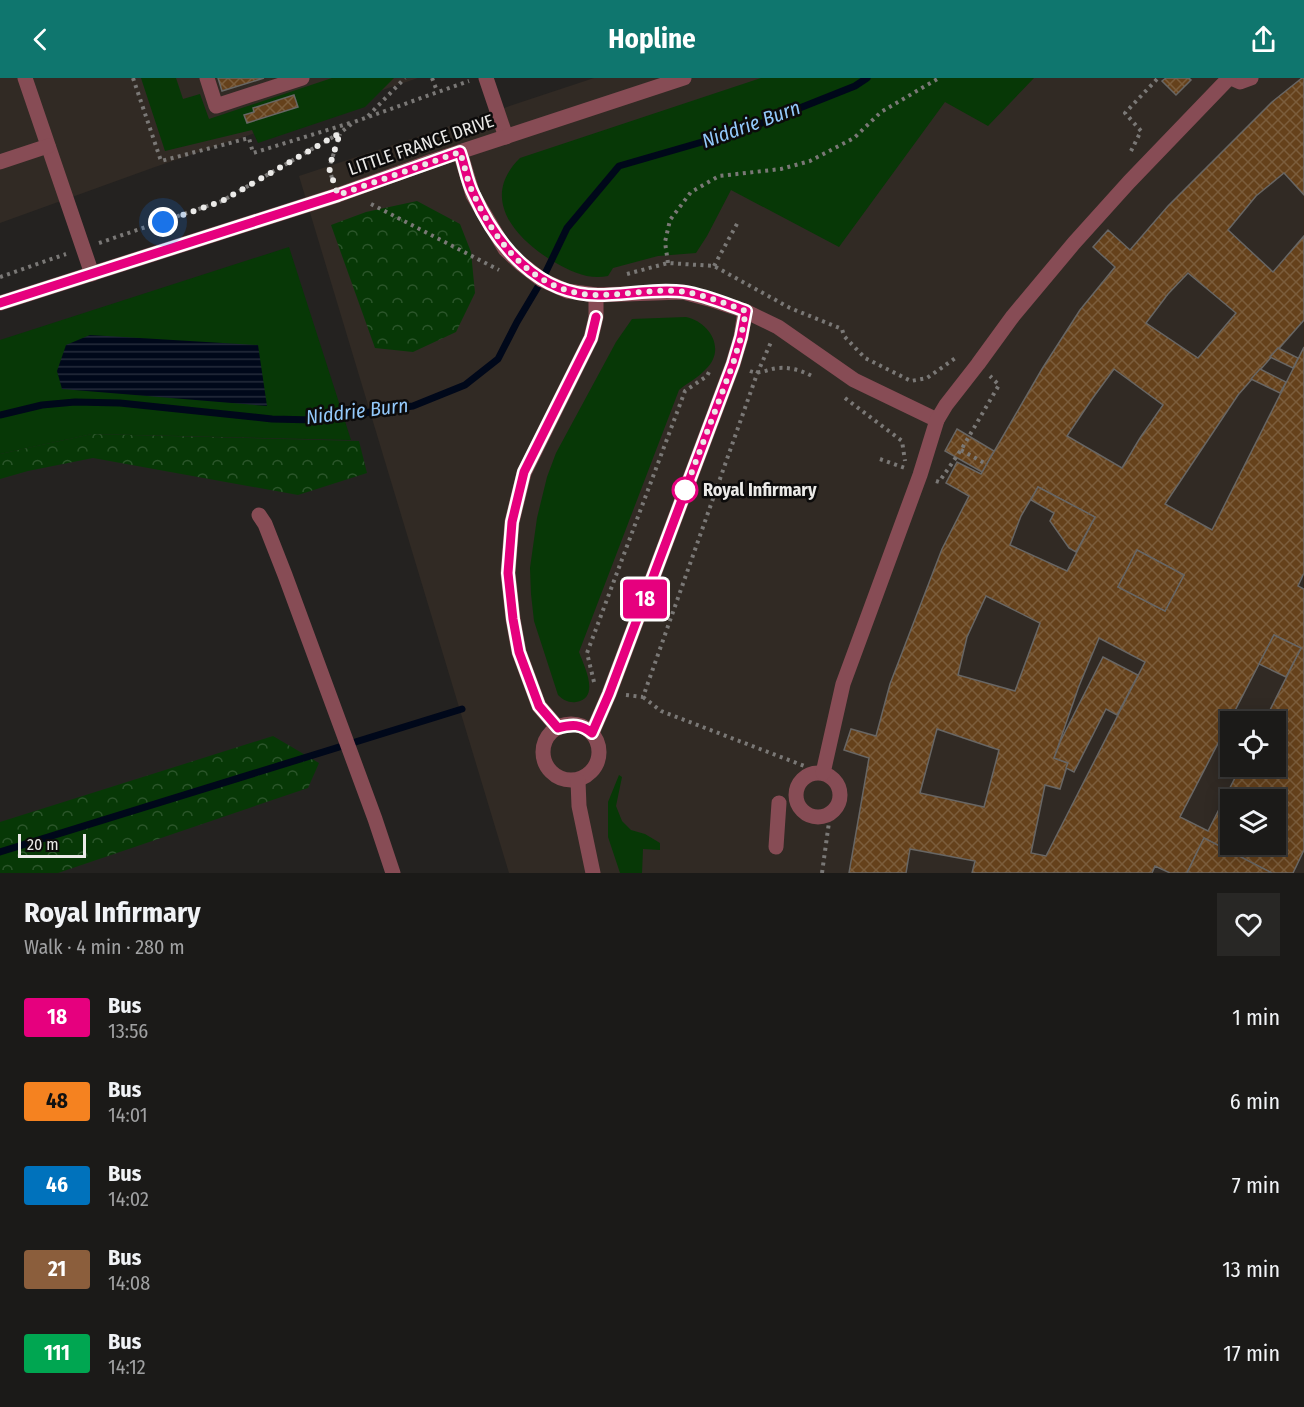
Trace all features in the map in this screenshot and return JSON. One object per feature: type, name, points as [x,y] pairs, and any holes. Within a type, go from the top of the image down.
[{"type":"street","points":[[25,78],[92,274]]},
{"type":"street","points":[[207,78],[216,106],[302,78]]},
{"type":"street","points":[[486,78],[506,137]]},
{"type":"street","name":"LITTLE FRANCE DRIVE","points":[[0,303],[338,195],[684,78]]},
{"type":"street","points":[[823,773],[843,684],[920,475],[937,420],[1012,316],[1137,173],[1230,78],[1240,82],[1251,78]]},
{"type":"street","points":[[0,162],[48,146]]},
{"type":"street","points":[[460,152],[473,195],[505,249],[542,280],[567,291],[596,296],[683,292],[746,311],[794,336],[854,380],[937,420]]},
{"type":"street","points":[[558,728],[539,706],[519,652],[508,573],[512,522],[524,472],[591,338],[596,317],[596,296]]},
{"type":"street","points":[[592,733],[614,683],[733,364],[746,311]]},
{"type":"street","points":[[259,515],[265,524],[285,575],[393,873]]},
{"type":"street","points":[[571,724],[585,727],[592,733],[600,749],[598,762],[591,773],[578,781],[566,780],[554,774],[546,763],[543,750],[548,737],[558,728],[571,724]]},
{"type":"street","points":[[823,773],[836,782],[840,795],[839,803],[830,815],[816,818],[809,816],[799,808],[795,794],[800,781],[811,774],[823,773]]},
{"type":"street","points":[[578,781],[579,806],[593,873]]},
{"type":"street","points":[[776,848],[779,803]]},
{"type":"path","points":[[134,78],[161,161],[249,138],[253,153],[354,122],[478,78]]},
{"type":"path","points":[[366,117],[405,78]]},
{"type":"path","points":[[432,78],[437,91]]},
{"type":"path","points":[[668,263],[664,242],[670,220],[691,192],[719,176],[781,169],[810,161],[854,138],[881,112],[939,78]]},
{"type":"path","points":[[1126,161],[1141,131],[1125,113],[1158,78]]},
{"type":"path","points":[[0,277],[222,201],[340,133],[354,122]]},
{"type":"path","points":[[338,195],[329,168],[340,133]]},
{"type":"path","points":[[371,204],[500,270]]},
{"type":"path","points":[[714,266],[738,222]]},
{"type":"path","points":[[624,274],[668,263],[714,266],[790,308],[842,329],[844,336],[864,358],[911,381],[927,378],[966,351],[999,385],[939,483],[880,459]]},
{"type":"path","points":[[685,390],[706,376],[717,357],[757,374],[776,368],[798,369],[823,382]]},
{"type":"path","points":[[842,396],[902,441],[906,468]]},
{"type":"path","points":[[961,450],[986,464]]},
{"type":"path","points":[[643,697],[661,711],[823,773]]},
{"type":"path","points":[[822,873],[830,815]]},
{"type":"shaded area","points":[[0,78],[418,78],[155,167],[0,223]]},
{"type":"shaded area","points":[[594,78],[1304,78],[1304,873],[509,873],[299,176]]},
{"type":"green space","points":[[141,78],[176,78],[183,99],[200,94],[209,119],[332,78],[394,78],[365,107],[258,143],[252,130],[165,151]]},
{"type":"green space","points":[[761,78],[1034,78],[988,126],[945,102],[839,247],[731,190],[696,253],[658,256],[613,268],[608,276],[594,277],[568,269],[542,254],[516,231],[508,218],[503,203],[502,189],[508,173],[520,158]]},
{"type":"green space","points":[[417,201],[460,224],[471,252],[475,293],[456,332],[413,352],[375,348],[331,225],[366,212]]},
{"type":"green space","points":[[289,247],[351,440],[92,434],[0,454],[0,340]]},
{"type":"green space","points":[[686,317],[695,320],[708,331],[713,338],[715,354],[702,373],[679,390],[579,652],[589,681],[588,694],[584,699],[569,702],[558,695],[534,621],[531,594],[530,568],[537,518],[547,477],[556,453],[616,342],[632,319]]},
{"type":"green space","points":[[92,434],[359,441],[367,473],[298,495],[93,458],[0,479],[0,454]]},
{"type":"green space","points":[[273,736],[319,763],[308,788],[58,873],[0,873],[0,822]]},
{"type":"green space","points":[[619,775],[622,777],[616,806],[622,821],[631,830],[645,834],[660,843],[660,850],[643,849],[642,873],[620,873],[608,837],[608,802]]},
{"type":"water","points":[[90,335],[258,345],[267,406],[62,389],[57,371],[66,345]]},
{"type":"building","points":[[218,78],[264,78],[222,91]]},
{"type":"building","points":[[1166,78],[1189,78],[1191,80],[1176,95],[1162,81]]},
{"type":"building","points":[[1304,78],[1304,195],[1284,173],[1256,196],[1228,230],[1273,272],[1304,236],[1304,320],[1238,395],[1165,504],[1212,530],[1304,347],[1304,573],[1298,586],[1304,589],[1304,850],[1293,873],[1272,873],[1237,855],[1286,855],[1286,789],[1229,789],[1235,777],[1286,777],[1286,711],[1270,711],[1301,648],[1274,635],[1235,711],[1220,711],[1220,740],[1180,817],[1208,831],[1220,807],[1220,846],[1204,838],[1187,873],[1170,873],[1155,866],[1152,873],[972,873],[975,861],[910,849],[906,873],[849,873],[869,758],[844,750],[851,729],[876,736],[890,684],[942,549],[969,496],[946,483],[957,462],[981,474],[1042,369],[1080,310],[1115,267],[1093,247],[1108,230],[1130,250],[1168,206],[1272,102]],"holes":[[[1188,273],[1236,313],[1198,358],[1146,323],[1168,294]],[[1114,369],[1163,405],[1122,468],[1067,436]],[[1038,487],[1095,517],[1067,571],[1010,545],[1021,516]],[[1137,550],[1184,575],[1165,611],[1118,587]],[[986,596],[1040,623],[1015,691],[958,675],[967,637]],[[1099,638],[1145,662],[1046,856],[1031,853],[1045,785],[1060,789],[1068,763],[1054,758],[1079,686]],[[937,729],[999,750],[984,807],[920,793]]]},
{"type":"building","points":[[294,95],[298,107],[247,123],[244,115],[254,112],[253,108]]},
{"type":"building","points":[[1278,348],[1298,358],[1293,368],[1270,357]]},
{"type":"building","points":[[1260,369],[1286,382],[1280,393],[1251,379]]},
{"type":"building","points":[[957,429],[994,451],[982,472],[945,451]]},
{"type":"building","points":[[1038,487],[1095,517],[1076,552],[1069,548],[1050,521],[1054,513],[1031,500]]},
{"type":"building","points":[[1137,550],[1184,575],[1165,611],[1118,587]]},
{"type":"building","points":[[1274,635],[1301,648],[1286,677],[1259,664]]},
{"type":"building","points":[[1103,657],[1138,675],[1117,715],[1106,709],[1074,772],[1066,768],[1068,763],[1054,758]]},
{"type":"building","points":[[1204,838],[1220,846],[1220,855],[1237,855],[1272,873],[1187,873]]},
{"type":"waterway","name":"Niddrie Burn","points":[[0,415],[42,405],[75,402],[120,403],[272,419],[315,420],[413,406],[465,385],[498,359],[542,280],[567,228],[619,166],[747,129],[855,86],[867,78]]},
{"type":"waterway","points":[[0,852],[462,709]]},
{"type":"bus line","name":"18","points":[[0,303],[338,195],[460,152],[473,195],[505,249],[542,280],[567,291],[596,296],[683,292],[746,311],[733,364],[601,715],[592,733],[585,727],[571,724],[558,728],[539,706],[519,652],[508,573],[512,522],[524,472],[591,338],[596,317]]},
{"type":"place","name":"Royal Infirmary","points":[[685,490]]},
{"type":"route","points":[[163,222],[222,201],[340,133],[329,168],[338,195],[460,152],[473,195],[505,249],[542,280],[567,291],[596,296],[683,292],[746,311],[733,364],[685,490]]}]
